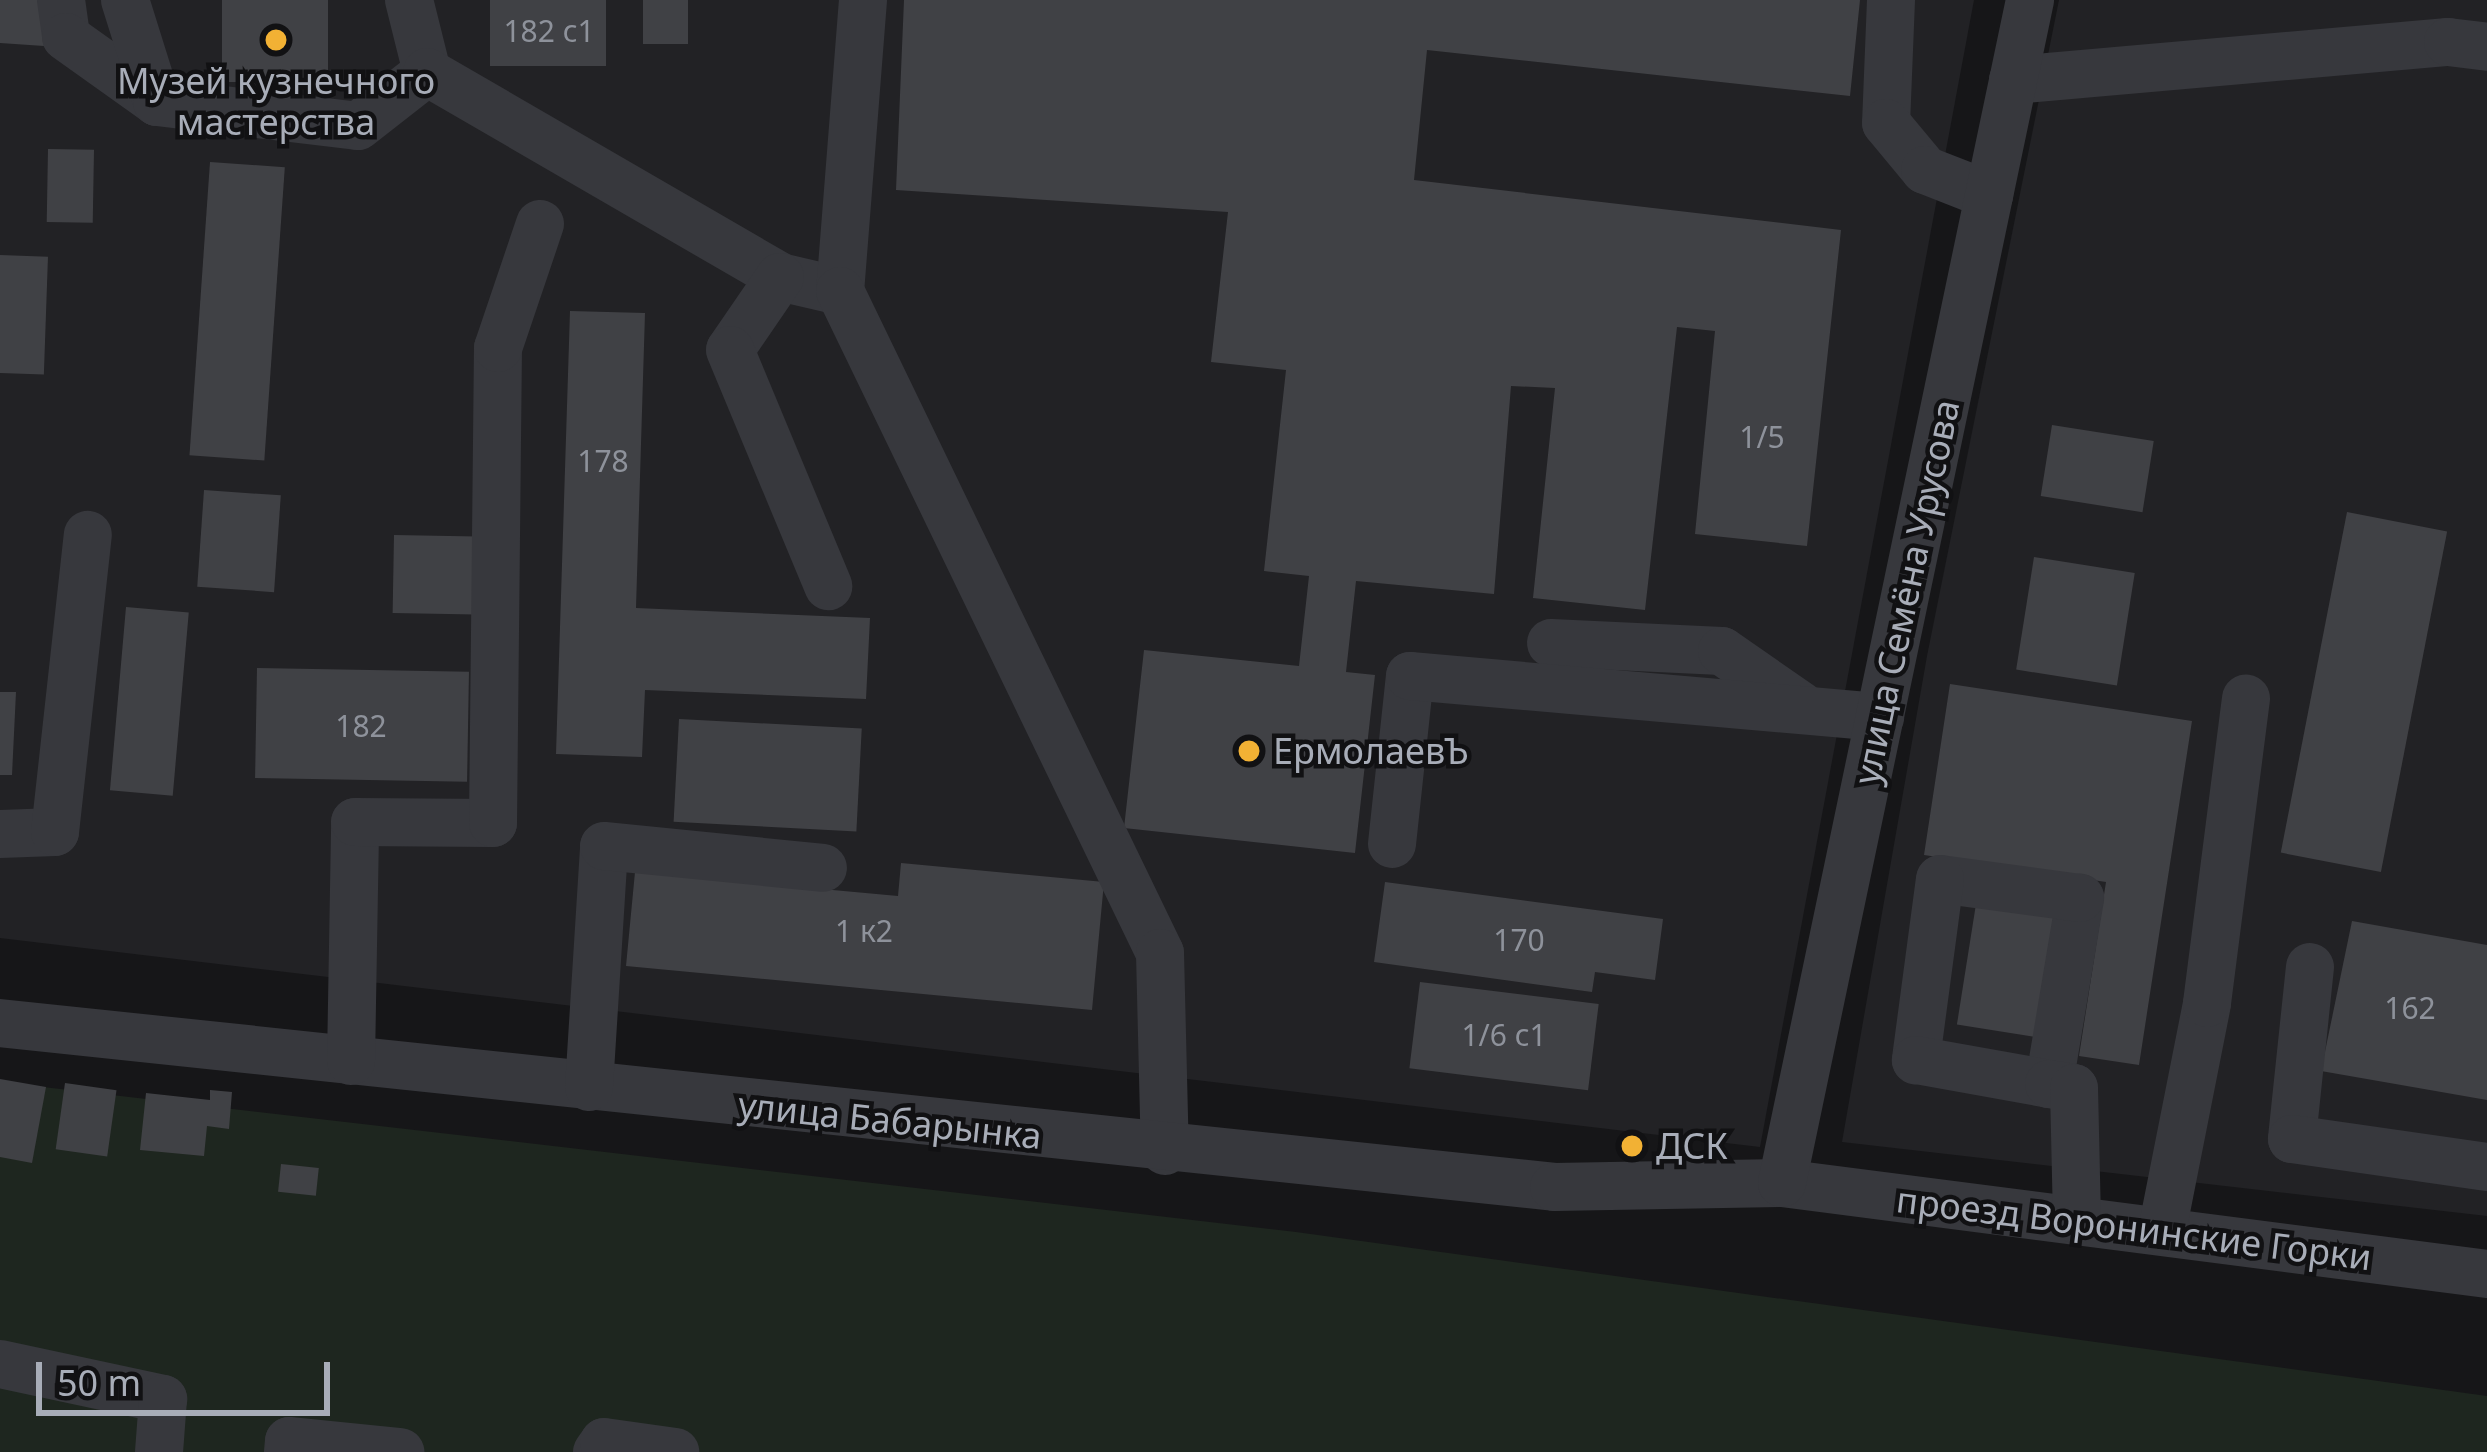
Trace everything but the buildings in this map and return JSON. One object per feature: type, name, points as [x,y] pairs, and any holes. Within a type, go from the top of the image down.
[{"type":"street","points":[[61,0],[66,37],[157,102],[358,126],[427,72]]},
{"type":"street","points":[[125,0],[157,102]]},
{"type":"street","points":[[409,0],[427,72],[780,277],[840,291]]},
{"type":"street","points":[[863,0],[840,291],[1160,953],[1165,1150]]},
{"type":"street","points":[[1891,0],[1883,45],[1886,123],[1925,170],[1989,195]]},
{"type":"street","name":"улица Семёна Урусова","points":[[1782,1184],[2030,0]]},
{"type":"street","points":[[2013,80],[2448,43],[2487,47]]},
{"type":"street","points":[[351,1061],[355,823],[493,824],[499,348],[539,224]]},
{"type":"street","points":[[780,277],[730,350],[828,586]]},
{"type":"street","points":[[0,834],[56,832],[88,535]]},
{"type":"street","points":[[1551,643],[1722,651],[1801,706]]},
{"type":"street","points":[[1392,844],[1410,676],[1716,708],[1801,706],[1880,717]]},
{"type":"street","points":[[2162,1231],[2207,1003],[2246,698]]},
{"type":"street","points":[[589,1088],[604,847],[823,868]]},
{"type":"street","points":[[2049,1084],[2080,898],[1940,879],[1916,1060],[2049,1084],[2074,1088],[2077,1220]]},
{"type":"street","points":[[2310,967],[2292,1139],[2487,1167]]},
{"type":"street","name":"улица Бабарынка","points":[[0,1023],[1165,1150],[1554,1187],[1782,1184]]},
{"type":"street","name":"проезд Воронинские Горки","points":[[1782,1184],[2487,1274]]},
{"type":"street","points":[[0,1364],[163,1399],[159,1452]]},
{"type":"street","points":[[288,1452],[289,1441],[400,1452]]},
{"type":"street","points":[[597,1452],[604,1442],[675,1452]]},
{"type":"shaded area","points":[[0,0],[1974,0],[1760,1147],[0,938]]},
{"type":"shaded area","points":[[2059,0],[2487,0],[2487,1216],[1842,1142],[1927,656]]},
{"type":"shaded area","points":[[0,1082],[1296,1232],[2487,1396],[2487,1452],[0,1452]]},
{"type":"place","name":"Музей кузнечного мастерства","points":[[276,40]]},
{"type":"place","name":"ЕрмолаевЪ","points":[[1249,751]]},
{"type":"place","name":"ДСК","points":[[1632,1146]]}]
